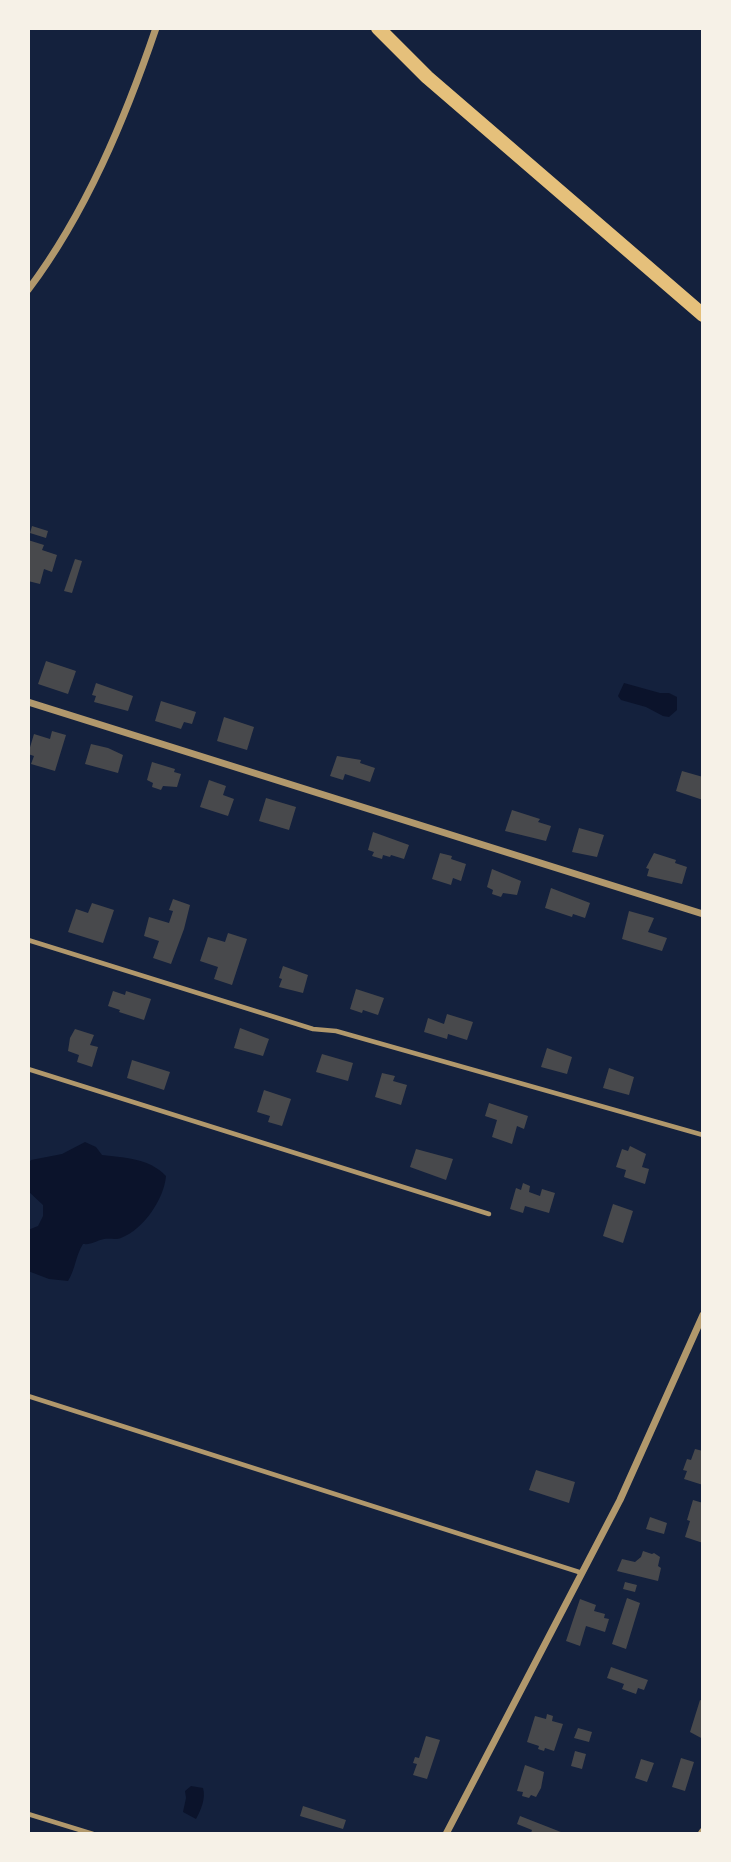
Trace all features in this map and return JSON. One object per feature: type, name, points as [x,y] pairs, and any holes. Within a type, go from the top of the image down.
[{"type":"main road","points":[[378,28],[427,77],[703,315]]},
{"type":"street","points":[[28,290],[52,257],[97,175],[156,28]]},
{"type":"street","points":[[28,702],[703,914]]},
{"type":"street","points":[[446,1834],[620,1500],[703,1315]]},
{"type":"lane","points":[[28,940],[313,1029],[335,1031],[703,1135]]},
{"type":"lane","points":[[28,1069],[489,1214]]},
{"type":"lane","points":[[28,1396],[582,1573]]},
{"type":"lane","points":[[28,1814],[93,1834]]},
{"type":"water","points":[[624,683],[677,697],[677,710],[669,717],[663,716],[646,707],[621,700],[618,696]]},
{"type":"water","points":[[85,1142],[96,1147],[102,1155],[137,1160],[152,1166],[166,1176],[164,1185],[157,1203],[137,1228],[119,1239],[83,1244],[68,1281],[49,1279],[28,1271],[28,1230],[38,1226],[43,1216],[43,1205],[28,1191],[28,1164],[31,1160],[62,1154]]},
{"type":"water","points":[[191,1786],[203,1788],[204,1792],[196,1819],[183,1812],[185,1791]]},
{"type":"building","points":[[32,526],[48,531],[46,538],[30,533]]},
{"type":"building","points":[[28,540],[44,545],[42,550],[57,555],[52,572],[44,569],[40,584],[28,581]]},
{"type":"building","points":[[75,559],[82,561],[72,593],[64,591]]},
{"type":"building","points":[[46,661],[76,671],[68,694],[38,684]]},
{"type":"building","points":[[96,683],[133,696],[128,711],[94,702],[96,696],[92,695]]},
{"type":"building","points":[[161,701],[196,712],[192,724],[184,722],[181,729],[155,721]]},
{"type":"building","points":[[224,717],[254,727],[247,750],[217,741]]},
{"type":"building","points":[[52,731],[66,735],[55,771],[31,764],[34,756],[28,754],[34,734],[50,739]]},
{"type":"building","points":[[91,744],[123,755],[118,773],[85,764]]},
{"type":"building","points":[[337,756],[361,760],[360,763],[375,768],[370,782],[345,774],[343,780],[330,776]]},
{"type":"building","points":[[152,762],[175,769],[174,772],[181,774],[177,787],[163,786],[161,790],[152,787],[153,783],[147,780]]},
{"type":"building","points":[[682,771],[703,777],[703,800],[676,791]]},
{"type":"building","points":[[209,780],[226,786],[223,795],[234,799],[228,816],[200,807]]},
{"type":"building","points":[[266,798],[296,807],[289,830],[259,821]]},
{"type":"building","points":[[512,810],[540,819],[538,822],[551,826],[546,841],[505,831]]},
{"type":"building","points":[[579,828],[604,835],[597,857],[572,852]]},
{"type":"building","points":[[373,832],[409,845],[404,859],[391,855],[383,855],[382,859],[372,856],[374,852],[368,850]]},
{"type":"building","points":[[440,853],[466,864],[461,881],[453,878],[451,885],[432,879]]},
{"type":"building","points":[[654,853],[676,860],[675,863],[687,867],[682,884],[647,876],[649,869],[646,868]]},
{"type":"building","points":[[492,869],[521,881],[517,895],[503,893],[501,897],[492,894],[493,890],[487,887]]},
{"type":"building","points":[[551,888],[590,903],[585,918],[573,914],[572,917],[545,908]]},
{"type":"building","points":[[173,899],[190,905],[171,964],[153,958],[159,941],[144,936],[149,917],[169,923],[173,911],[169,910]]},
{"type":"building","points":[[92,903],[114,910],[103,943],[68,932],[76,909],[88,913]]},
{"type":"building","points":[[629,911],[654,918],[648,932],[667,938],[662,951],[622,939]]},
{"type":"building","points":[[228,933],[247,939],[232,985],[214,979],[218,967],[200,961],[208,937],[225,942]]},
{"type":"building","points":[[283,966],[308,975],[303,993],[279,987]]},
{"type":"building","points":[[356,989],[384,998],[378,1015],[350,1009]]},
{"type":"building","points":[[113,991],[125,995],[126,991],[151,999],[144,1020],[108,1006]]},
{"type":"building","points":[[447,1014],[473,1022],[467,1040],[448,1034],[447,1039],[424,1032],[428,1018],[444,1024]]},
{"type":"building","points":[[240,1028],[269,1039],[263,1056],[234,1048]]},
{"type":"building","points":[[75,1029],[94,1035],[90,1045],[98,1047],[92,1067],[77,1062],[79,1055],[68,1051]]},
{"type":"building","points":[[547,1048],[572,1057],[567,1074],[541,1067]]},
{"type":"building","points":[[322,1054],[353,1063],[348,1081],[316,1072]]},
{"type":"building","points":[[132,1060],[170,1072],[164,1090],[127,1078]]},
{"type":"building","points":[[609,1068],[634,1077],[629,1095],[603,1088]]},
{"type":"building","points":[[382,1073],[395,1076],[393,1081],[407,1085],[401,1105],[375,1097]]},
{"type":"building","points":[[264,1090],[291,1099],[282,1126],[268,1122],[270,1116],[257,1112]]},
{"type":"building","points":[[489,1103],[528,1116],[524,1129],[517,1126],[512,1144],[492,1137],[497,1120],[485,1116]]},
{"type":"building","points":[[630,1146],[646,1154],[642,1167],[649,1169],[645,1184],[624,1177],[626,1170],[616,1167],[622,1149],[628,1151]]},
{"type":"building","points":[[416,1149],[453,1159],[446,1180],[410,1167]]},
{"type":"building","points":[[523,1183],[530,1186],[529,1192],[540,1196],[542,1189],[555,1193],[549,1213],[525,1206],[523,1213],[510,1209],[516,1188],[521,1190]]},
{"type":"building","points":[[613,1204],[633,1211],[623,1243],[603,1236]]},
{"type":"building","points":[[695,1449],[703,1451],[703,1485],[684,1479],[687,1471],[683,1470],[687,1459],[691,1460]]},
{"type":"building","points":[[536,1470],[575,1482],[569,1503],[529,1490]]},
{"type":"building","points":[[693,1500],[703,1503],[703,1543],[685,1537]]},
{"type":"building","points":[[650,1517],[667,1523],[664,1534],[646,1529]]},
{"type":"building","points":[[643,1551],[660,1557],[658,1581],[617,1571],[622,1559],[635,1562]]},
{"type":"building","points":[[625,1582],[637,1585],[635,1592],[623,1589]]},
{"type":"building","points":[[627,1598],[640,1603],[626,1649],[612,1644]]},
{"type":"building","points":[[580,1599],[596,1605],[594,1611],[605,1614],[604,1618],[609,1619],[605,1632],[586,1626],[580,1646],[566,1641]]},
{"type":"building","points":[[611,1667],[648,1680],[644,1690],[638,1688],[636,1694],[622,1689],[624,1684],[607,1678]]},
{"type":"building","points":[[700,1700],[703,1701],[703,1739],[690,1732]]},
{"type":"building","points":[[547,1714],[553,1716],[552,1721],[563,1724],[554,1751],[538,1749],[539,1746],[527,1742],[535,1716],[546,1719]]},
{"type":"building","points":[[578,1728],[592,1732],[589,1742],[574,1738]]},
{"type":"building","points":[[426,1736],[440,1740],[427,1779],[413,1775],[417,1764],[413,1763],[415,1757],[419,1758]]},
{"type":"building","points":[[575,1751],[586,1754],[582,1769],[571,1766]]},
{"type":"building","points":[[681,1758],[694,1762],[685,1791],[672,1787]]},
{"type":"building","points":[[641,1759],[654,1763],[647,1782],[635,1778]]},
{"type":"building","points":[[525,1765],[544,1772],[536,1797],[522,1796],[523,1792],[517,1791]]},
{"type":"building","points":[[303,1806],[346,1820],[343,1829],[300,1816]]},
{"type":"building","points":[[520,1816],[566,1834],[531,1833],[532,1830],[517,1824]]}]
